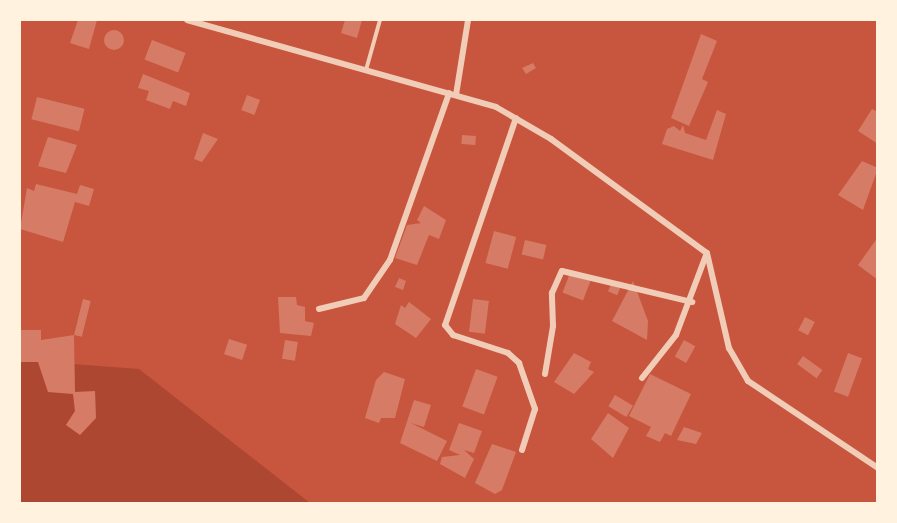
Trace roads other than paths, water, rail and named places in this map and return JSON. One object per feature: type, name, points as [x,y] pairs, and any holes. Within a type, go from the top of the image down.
[{"type":"street","points":[[187,20],[453,94],[516,118],[598,171],[707,253],[729,348],[748,381],[878,468]]},
{"type":"street","points":[[319,309],[364,298],[390,260],[453,94],[468,20]]},
{"type":"street","points":[[516,118],[445,325],[453,335],[508,353],[519,363],[535,409],[522,450]]},
{"type":"street","points":[[642,378],[676,334],[692,302],[707,253]]},
{"type":"street","points":[[545,374],[553,326],[552,293],[562,271],[692,302]]},
{"type":"lane","points":[[366,70],[380,20]]}]
